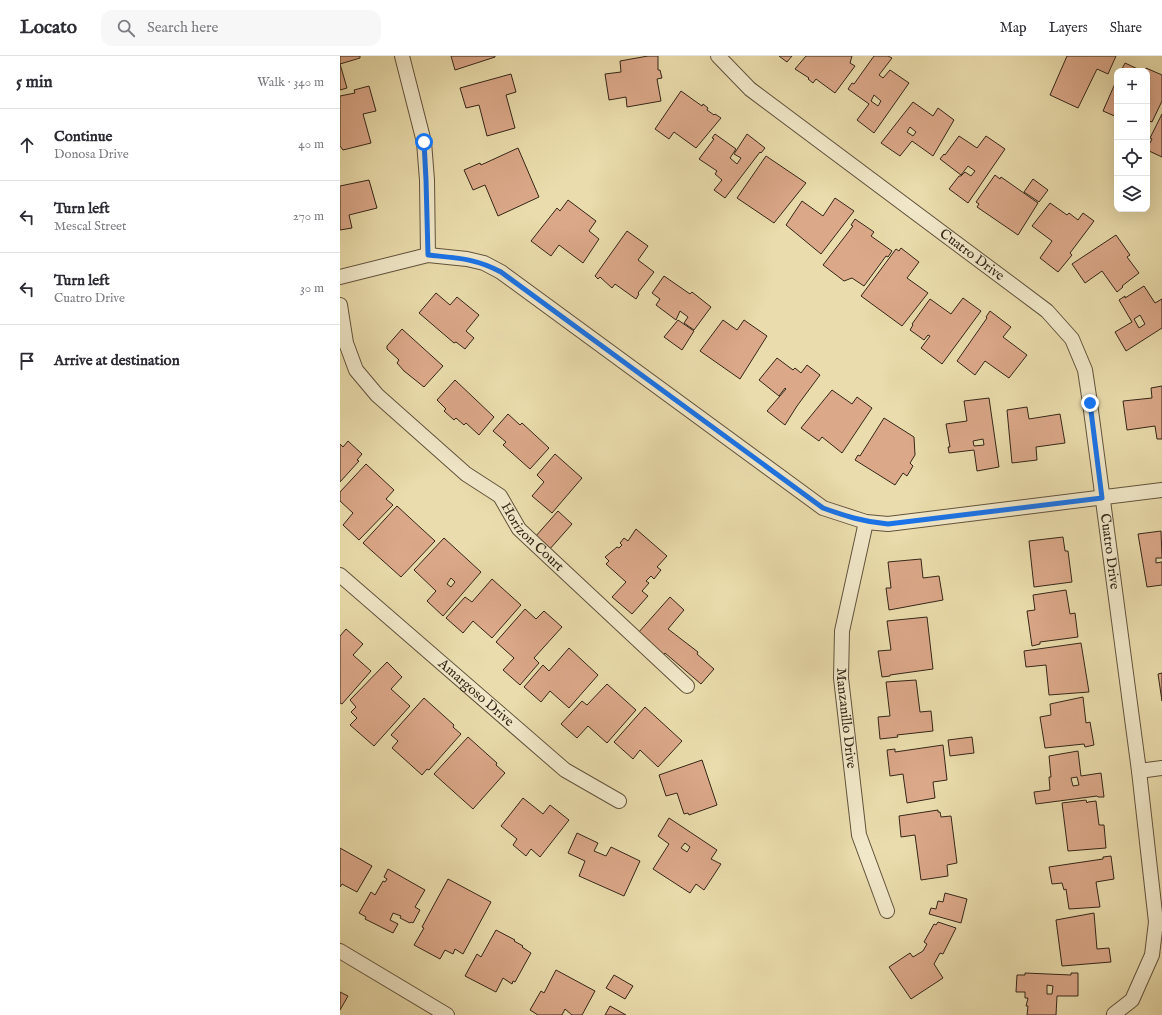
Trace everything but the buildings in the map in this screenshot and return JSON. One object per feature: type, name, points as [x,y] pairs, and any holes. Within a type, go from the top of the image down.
[{"type":"street","points":[[402,56],[424,142],[428,255]]},
{"type":"street","name":"Cuatro Drive","points":[[718,56],[750,89],[1047,311],[1072,339],[1085,370],[1139,770],[1156,922],[1152,955],[1132,1000],[1114,1014]]},
{"type":"street","points":[[340,277],[428,255],[466,259],[484,263],[501,272],[823,508],[866,522],[888,524],[1162,490]]},
{"type":"street","name":"Horizon Court","points":[[340,305],[346,343],[356,370],[377,395],[466,474],[500,496],[519,529],[687,686]]},
{"type":"street","name":"Manzanillo Drive","points":[[866,522],[842,631],[841,678],[859,836],[887,912]]},
{"type":"street","name":"Amargoso Drive","points":[[340,575],[565,770],[619,801]]},
{"type":"street","points":[[1139,770],[1162,768]]},
{"type":"street","points":[[340,951],[447,1015]]},
{"type":"route","points":[[424,142],[428,255],[466,259],[484,263],[501,272],[823,508],[866,522],[888,524],[1102,498],[1090,403]]}]
